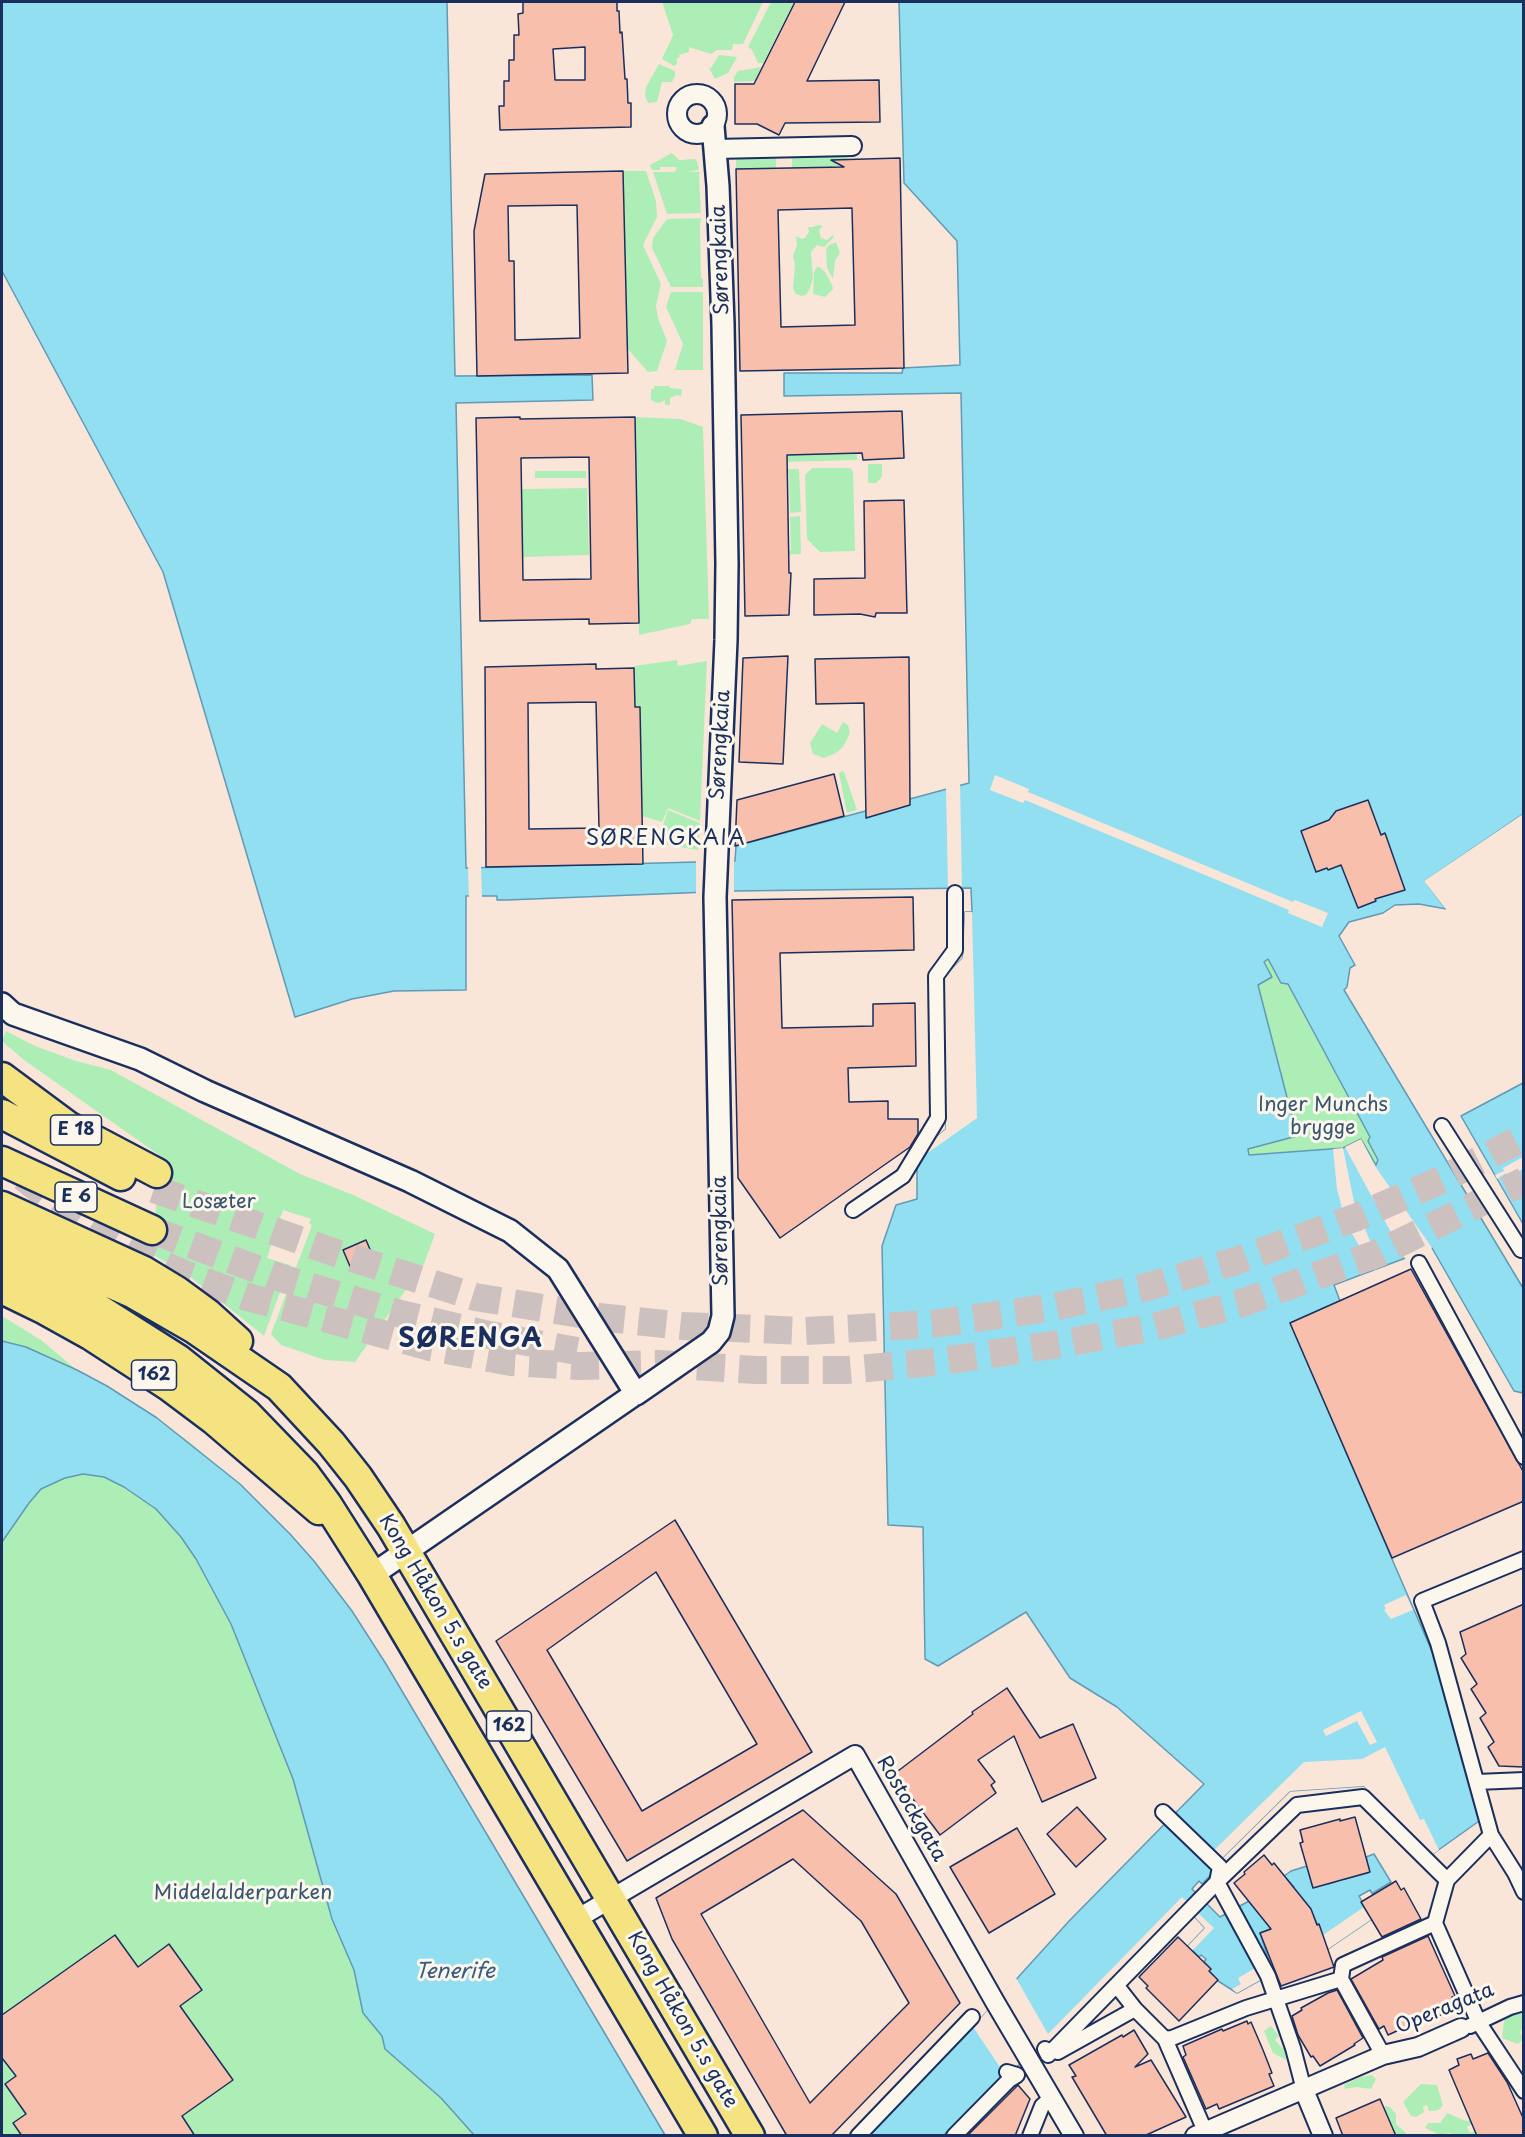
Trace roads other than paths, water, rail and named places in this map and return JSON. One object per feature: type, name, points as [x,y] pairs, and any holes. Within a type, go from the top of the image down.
[{"type":"highway","name":"E 18","points":[[2,1077],[68,1126],[119,1154],[155,1181]]},
{"type":"highway","name":"E 6","points":[[2,1114],[114,1174],[155,1181]]},
{"type":"highway","name":"E 6","points":[[2,1161],[152,1230]]},
{"type":"highway","name":"162","points":[[2,1206],[144,1271],[177,1291],[228,1331],[279,1387]]},
{"type":"highway","name":"Kong Håkon 5.s gate","points":[[2,1235],[104,1280],[156,1306],[201,1333],[279,1387],[342,1456],[406,1552],[750,2136]]},
{"type":"highway","name":"Kong Håkon 5.s gate","points":[[2,1260],[96,1307],[149,1340],[200,1376],[247,1414],[305,1474],[372,1575],[703,2136]]},
{"type":"highway","name":"162","points":[[2,1289],[90,1335],[170,1387],[205,1413],[341,1528]]},
{"type":"street","name":"Sørengkaia","points":[[372,1575],[711,1342],[719,1332],[723,1316],[715,897],[727,564],[723,324],[718,186],[713,126]]},
{"type":"street","points":[[715,149],[852,146]]},
{"type":"street","points":[[853,1210],[903,1176],[938,1118],[936,976],[955,950],[955,893]]},
{"type":"street","points":[[2,1004],[13,1014],[140,1059],[205,1091],[410,1182],[510,1231],[558,1269],[637,1393]]},
{"type":"street","points":[[1443,1126],[1521,1250]]},
{"type":"street","points":[[1419,1263],[1524,1457]]},
{"type":"street","points":[[1524,1560],[1422,1601],[1438,1643],[1491,1835],[1524,1892]]},
{"type":"street","name":"Rostockgata","points":[[575,1920],[855,1755],[1074,2136]]},
{"type":"street","points":[[1477,1782],[1524,1780]]},
{"type":"street","points":[[1135,2009],[1043,2057],[1297,1805],[1363,1797],[1397,1826],[1447,1880]]},
{"type":"street","points":[[1162,1812],[1220,1867],[1217,1882],[1268,1976],[1293,2048],[1304,2090],[1323,2136]]},
{"type":"street","points":[[1259,1822],[1269,1832]]},
{"type":"street","points":[[1491,1835],[1447,1880],[1436,1923],[1479,2023],[1524,2091]]},
{"type":"street","points":[[1117,1986],[1135,2009],[1165,2039],[1172,2038],[1246,2008],[1341,1979],[1343,1965],[1436,1923]]},
{"type":"street","name":"Operagata","points":[[1341,1979],[1383,2055]]},
{"type":"street","name":"Operagata","points":[[1165,2039],[1200,2133],[1383,2055],[1418,2047],[1461,2028],[1479,2023],[1510,2007],[1524,2004]]},
{"type":"street","points":[[858,2136],[972,2017]]},
{"type":"street","points":[[954,2136],[1009,2080],[1017,2075],[1007,2072]]},
{"type":"street","points":[[1030,2136],[1042,2106],[1051,2098]]},
{"type":"water","points":[[2,2],[447,2],[455,376],[592,375],[593,400],[456,403],[466,868],[735,861],[736,846],[969,783],[961,393],[784,396],[784,373],[902,373],[903,368],[960,365],[957,241],[904,183],[899,2],[1523,2],[1523,814],[1425,881],[1446,909],[1419,904],[1395,905],[1383,913],[1349,922],[1339,936],[1355,965],[1350,968],[1347,987],[1344,990],[1523,1288],[1523,1393],[1514,1391],[1432,1248],[1334,1285],[1340,1301],[1290,1323],[1440,1670],[1482,1819],[1430,1856],[1364,1786],[1290,1791],[1213,1867],[1216,1870],[1202,1884],[1199,1881],[1192,1889],[1220,1917],[1249,1901],[1260,1914],[1294,1887],[1284,1876],[1291,1871],[1307,1866],[1312,1885],[1326,1881],[1328,1884],[1335,1882],[1334,1879],[1345,1879],[1368,1873],[1366,1857],[1374,1854],[1391,1882],[1373,1895],[1370,1890],[1359,1896],[1372,1919],[1328,1949],[1312,1912],[1260,1933],[1273,1973],[1237,1993],[1218,1981],[1204,1962],[1206,1959],[1201,1955],[1199,1957],[1188,1946],[1205,1928],[1194,1916],[1197,1912],[1187,1902],[1053,2044],[1004,2074],[944,2135],[868,2135],[973,2027],[1070,1920],[1204,1784],[1117,1707],[1070,1678],[1026,1612],[938,1666],[925,1659],[923,1527],[888,1525],[882,1246],[896,1205],[917,1199],[917,1165],[921,1150],[946,1129],[942,979],[963,958],[965,912],[972,912],[971,888],[734,891],[507,900],[497,900],[497,896],[466,896],[466,990],[394,991],[352,999],[295,1017],[163,572],[2,271]],"holes":[[[1268,959],[1281,983],[1288,984],[1370,1137],[1368,1141],[1378,1160],[1376,1165],[1361,1139],[1343,1148],[1249,1155],[1248,1149],[1297,1136],[1258,985],[1272,977],[1264,962]]]},
{"type":"water","points":[[1523,1083],[1523,1224],[1461,1116]]},
{"type":"water","name":"Tenerife","points":[[2,1341],[26,1347],[77,1370],[157,1418],[240,1484],[314,1561],[352,1611],[386,1664],[665,2135],[474,2135],[441,2098],[385,2049],[382,2036],[363,2013],[354,1970],[332,1919],[293,1779],[231,1624],[196,1559],[181,1537],[156,1509],[124,1487],[104,1477],[83,1474],[65,1478],[41,1489],[2,1542]]},
{"type":"tunnel","points":[[154,1189],[339,1254],[475,1297],[599,1317],[683,1326],[805,1331],[932,1324],[1048,1308],[1147,1287],[1236,1261],[1357,1217],[1443,1179],[1524,1137]]},
{"type":"tunnel","points":[[23,1177],[62,1207],[107,1236],[137,1253],[184,1274],[244,1296],[430,1347],[511,1362],[579,1366],[659,1364],[756,1370],[846,1370],[936,1362],[1154,1327],[1239,1304],[1379,1253],[1524,1181]]},
{"type":"tunnel","points":[[152,1230],[281,1278],[397,1313],[489,1335],[577,1351]]},
{"type":"district","name":"SØRENGKAIA","points":[[666,839]]},
{"type":"district","name":"SØRENGA","points":[[471,1340]]},
{"type":"park label","name":"Inger Munchs brygge","points":[[1323,1116]]},
{"type":"park label","name":"Losæter","points":[[219,1202]]},
{"type":"park label","name":"Middelalderparken","points":[[243,1893]]}]
